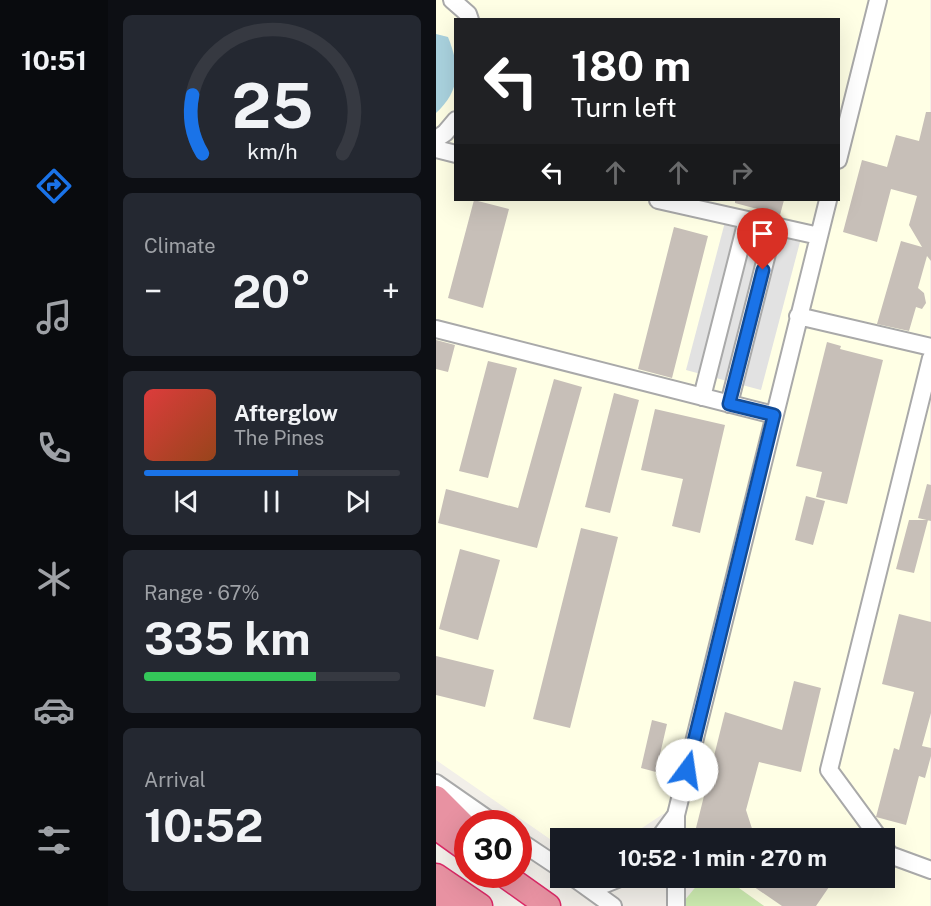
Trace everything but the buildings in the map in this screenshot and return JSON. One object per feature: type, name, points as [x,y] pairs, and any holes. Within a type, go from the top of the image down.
[{"type":"highway","points":[[436,798],[454,816]]},
{"type":"highway","points":[[436,827],[454,839]]},
{"type":"highway","points":[[436,876],[479,905]]},
{"type":"highway","points":[[532,884],[559,906]]},
{"type":"highway","points":[[523,888],[548,906]]},
{"type":"highway","points":[[436,897],[452,906]]},
{"type":"street","points":[[452,0],[468,14],[469,18]]},
{"type":"street","points":[[840,151],[878,0]]},
{"type":"street","points":[[436,139],[454,122]]},
{"type":"street","points":[[436,149],[454,154]]},
{"type":"street","points":[[662,201],[819,236]]},
{"type":"street","points":[[676,828],[676,814],[828,201]]},
{"type":"street","points":[[702,397],[747,220]]},
{"type":"street","points":[[729,404],[774,226]]},
{"type":"street","points":[[798,316],[931,347]]},
{"type":"street","points":[[436,329],[774,415]]},
{"type":"street","points":[[871,828],[829,770],[931,358]]},
{"type":"street","points":[[436,783],[475,810]]},
{"type":"street","points":[[666,828],[676,814]]},
{"type":"street","points":[[532,849],[550,861]]},
{"type":"street","points":[[895,857],[931,870]]},
{"type":"street","points":[[589,888],[613,906]]},
{"type":"street","points":[[676,888],[676,906]]},
{"type":"shaded area","points":[[436,0],[930,0],[930,906],[764,906],[739,888],[895,888],[895,828],[686,828],[685,821],[663,814],[642,828],[550,828],[550,839],[532,827],[532,810],[508,810],[436,760]]},
{"type":"shaded area","points":[[725,222],[800,242],[761,390],[686,370]]},
{"type":"green space","points":[[695,888],[739,888],[764,906],[680,906]]},
{"type":"water","points":[[436,34],[448,37],[452,48],[454,87],[450,96],[436,113]]},
{"type":"route","points":[[687,770],[774,415],[729,404],[763,270]]}]
